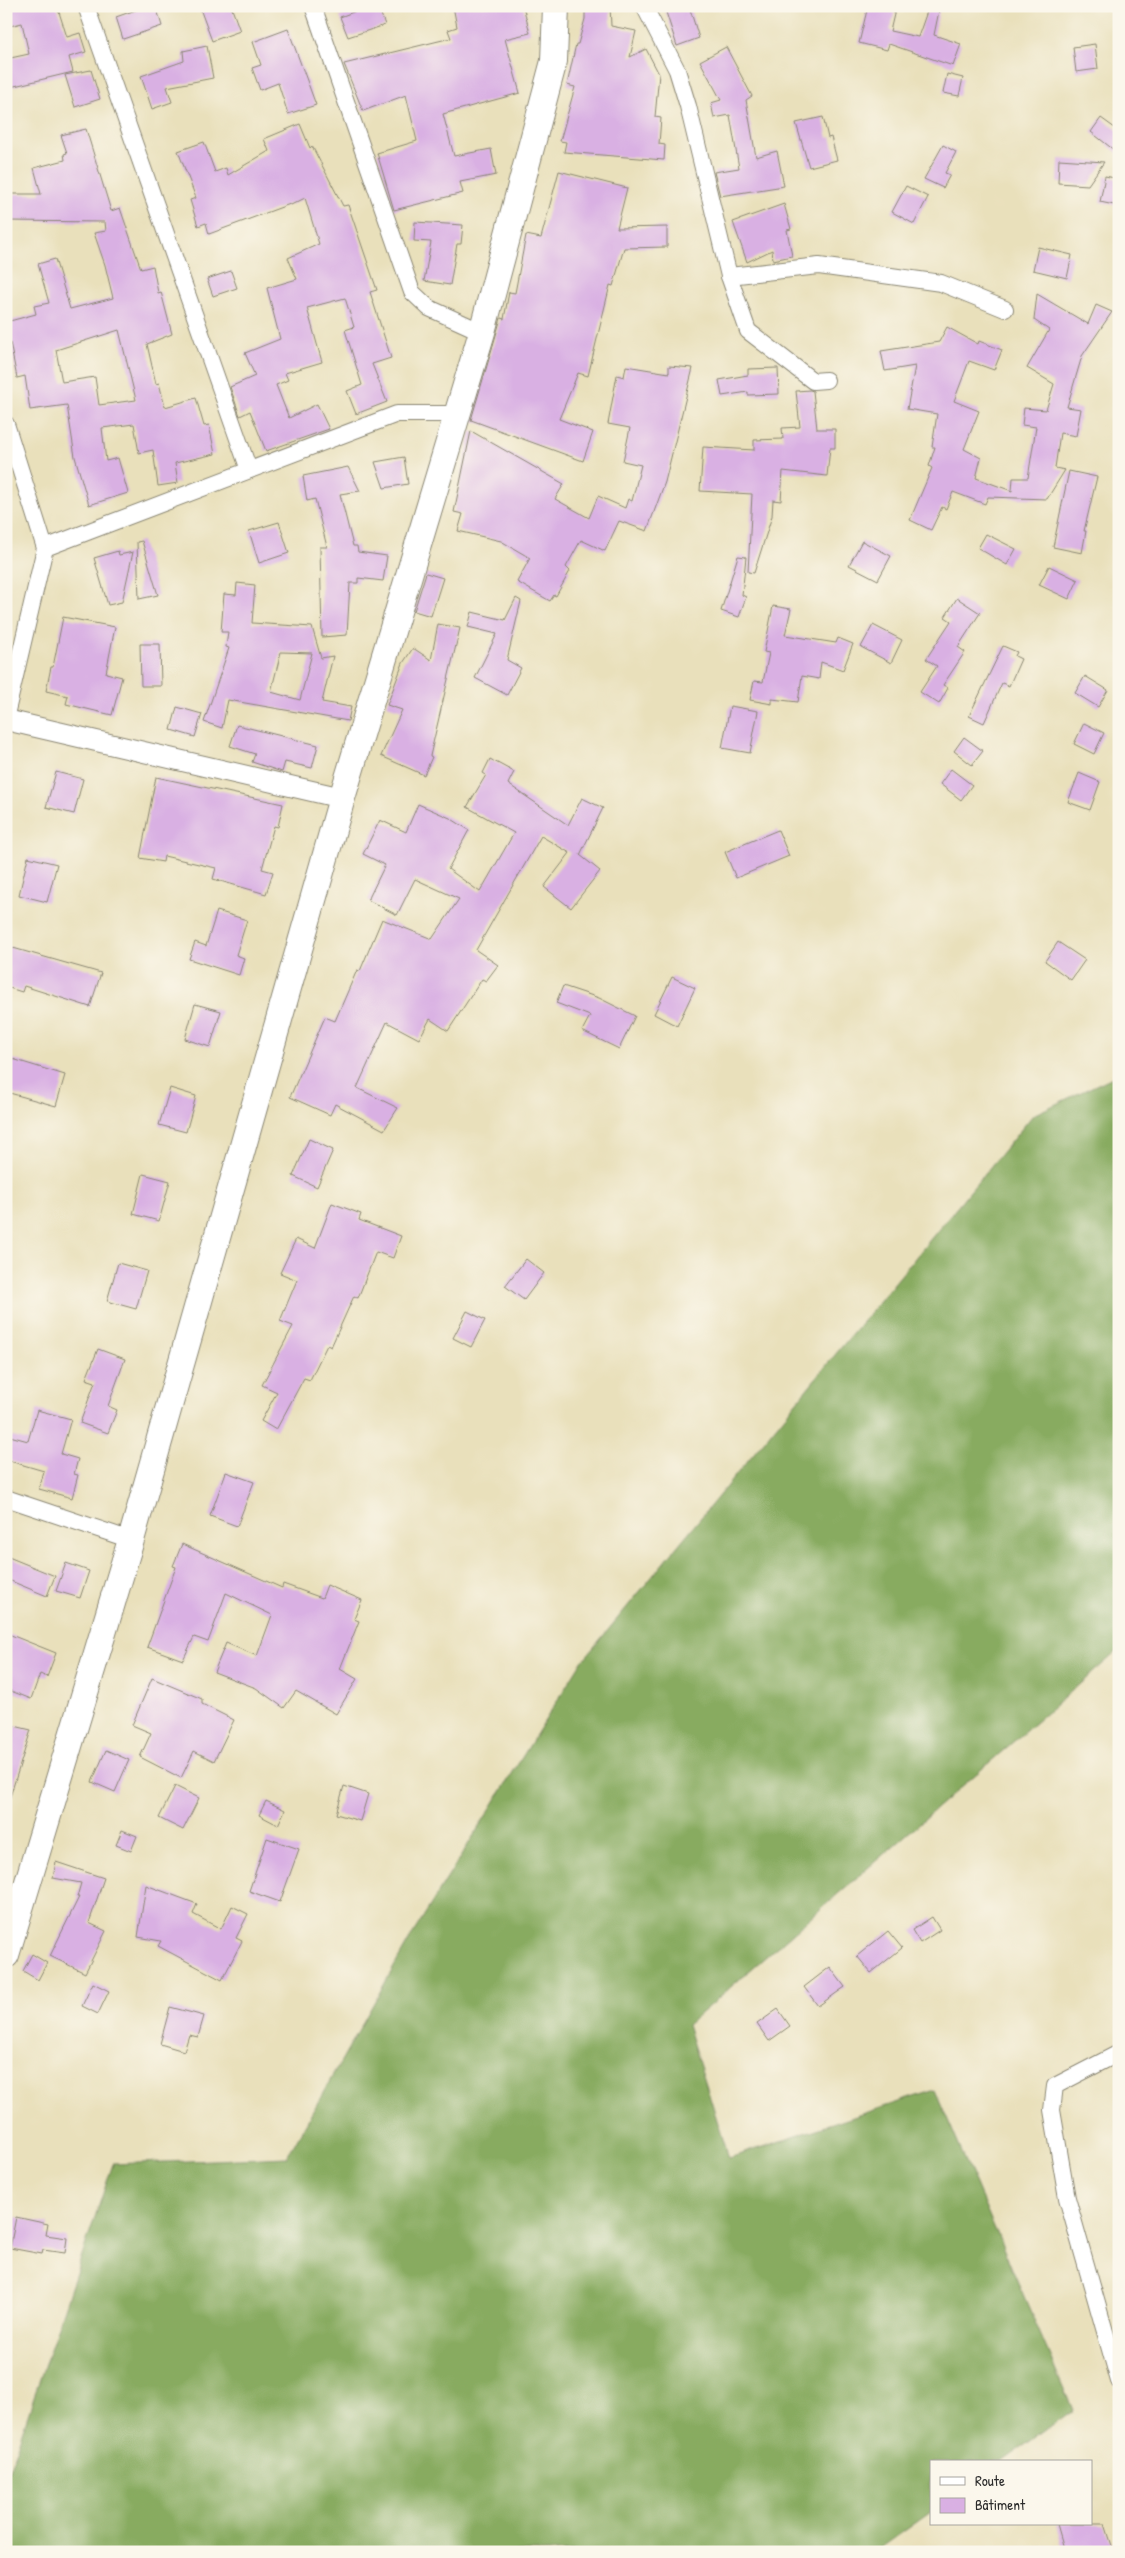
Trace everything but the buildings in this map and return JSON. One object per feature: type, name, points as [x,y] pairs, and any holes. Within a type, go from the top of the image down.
[{"type":"highway","points":[[6,1955],[131,1540],[342,798],[482,332],[554,61],[556,6]]},
{"type":"street","points":[[86,6],[249,470]]},
{"type":"street","points":[[313,6],[412,292],[429,308],[482,332]]},
{"type":"street","points":[[644,6],[677,70],[688,106],[729,276],[748,331],[813,381],[826,380]]},
{"type":"street","points":[[729,276],[819,266],[941,283],[1005,309]]},
{"type":"street","points":[[45,548],[397,414],[458,414]]},
{"type":"street","points":[[6,424],[45,548],[6,715]]},
{"type":"street","points":[[6,720],[342,798]]},
{"type":"street","points":[[6,1498],[131,1540]]},
{"type":"street","points":[[1119,2053],[1055,2086],[1052,2110],[1067,2198],[1119,2381]]},
{"type":"green space","points":[[1119,1074],[1119,1650],[687,2025],[729,2158],[935,2090],[1073,2410],[1004,2460],[930,2460],[930,2513],[875,2552],[6,2552],[6,2479],[113,2164],[287,2157],[412,1935],[580,1664],[1033,1115]]}]
